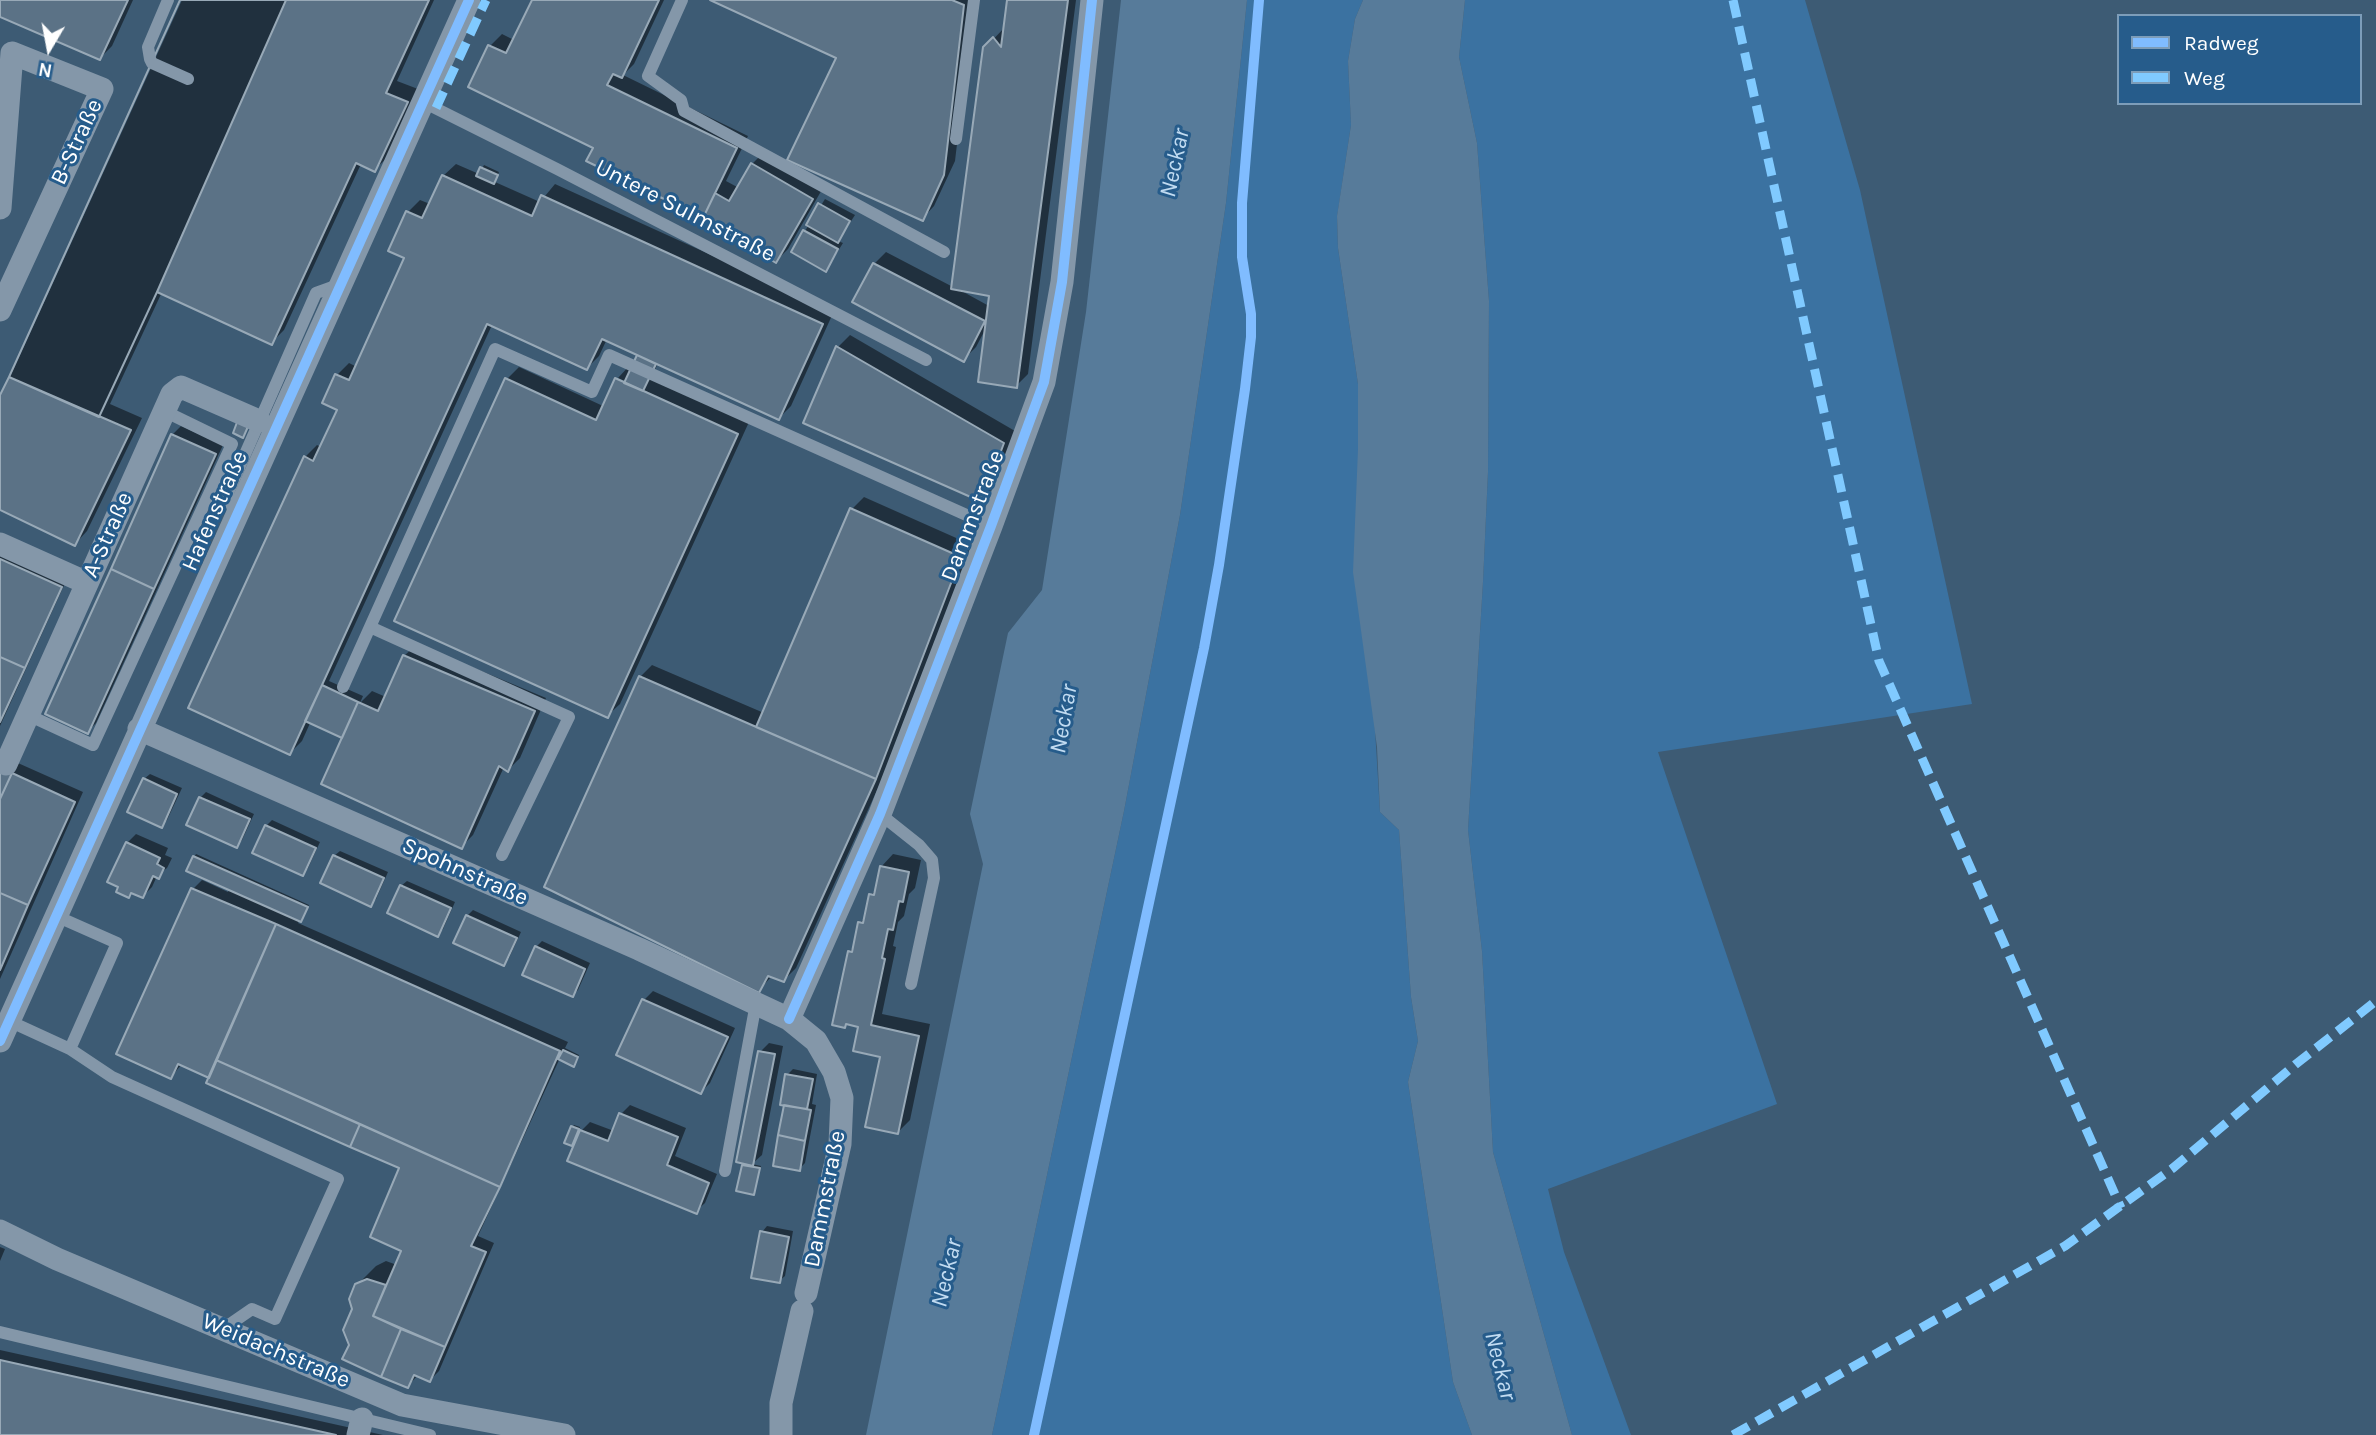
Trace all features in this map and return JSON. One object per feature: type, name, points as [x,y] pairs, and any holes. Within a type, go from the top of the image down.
[{"type":"street","name":"Hafenstraße","points":[[4,1031],[469,0]]},
{"type":"street","name":"Dammstraße","points":[[781,1435],[781,1404],[840,1144],[842,1098],[834,1072],[816,1041],[789,1018],[880,814],[1040,394],[1062,282],[1092,0]]},
{"type":"street","name":"B-Straße","points":[[0,208],[6,51],[102,89],[0,310]]},
{"type":"street","name":"A-Straße","points":[[6,764],[172,394],[181,387],[259,421]]},
{"type":"street","points":[[0,544],[87,583]]},
{"type":"street","name":"Spohnstraße","points":[[139,729],[639,948],[789,1018]]},
{"type":"street","name":"Weidachstraße","points":[[0,1231],[57,1259],[402,1405],[564,1435]]},
{"type":"lane","points":[[168,0],[148,47],[150,59],[152,63],[188,79]]},
{"type":"lane","points":[[682,0],[648,76],[681,100],[684,111],[944,252]]},
{"type":"lane","points":[[956,139],[974,0]]},
{"type":"lane","name":"Untere Sulmstraße","points":[[423,102],[926,360]]},
{"type":"lane","points":[[235,516],[228,493],[316,293],[341,284]]},
{"type":"lane","points":[[343,687],[495,349],[592,392],[609,355],[991,526]]},
{"type":"lane","points":[[28,715],[93,745],[232,444],[164,411]]},
{"type":"lane","points":[[370,627],[569,717],[502,855]]},
{"type":"lane","points":[[880,814],[919,845],[932,860],[933,878],[911,984]]},
{"type":"lane","points":[[56,916],[117,943],[70,1049]]},
{"type":"lane","points":[[725,1171],[756,1003]]},
{"type":"lane","points":[[4,1031],[70,1049],[112,1077],[338,1179],[275,1319],[251,1309],[223,1329]]},
{"type":"lane","points":[[0,1332],[360,1427],[430,1435]]},
{"type":"shaded area","points":[[1247,0],[1363,0],[1355,19],[1348,61],[1351,125],[1337,217],[1338,248],[1358,384],[1358,449],[1380,812],[1399,830],[1411,997],[1418,1041],[1408,1082],[1453,1382],[1472,1435],[992,1435],[1124,811],[1180,515],[1226,203]]},
{"type":"shaded area","points":[[1465,0],[1805,0],[1860,190],[1972,704],[1658,752],[1777,1104],[1548,1189],[1564,1252],[1631,1435],[1572,1435],[1493,1152],[1482,951],[1468,830],[1488,472],[1489,301],[1477,143],[1459,57]]},
{"type":"water","name":"Neckar","points":[[1121,0],[1247,0],[1226,203],[1180,515],[1124,811],[992,1435],[866,1435],[983,864],[970,814],[1008,633],[1042,590],[1086,312]]},
{"type":"water","name":"Neckar","points":[[1363,0],[1465,0],[1459,57],[1477,143],[1489,301],[1488,472],[1468,830],[1482,951],[1493,1152],[1572,1435],[1472,1435],[1453,1382],[1408,1082],[1418,1041],[1411,997],[1399,830],[1380,812],[1377,747],[1353,572],[1358,384],[1338,248],[1337,216],[1351,125],[1348,61],[1355,19]]},
{"type":"building","points":[[0,0],[128,0],[100,60],[0,17]]},
{"type":"building","points":[[180,0],[286,0],[99,417],[9,377]]},
{"type":"building","points":[[180,0],[286,0],[99,417],[9,377]]},
{"type":"building","points":[[286,0],[429,0],[386,93],[408,102],[375,172],[356,163],[272,345],[157,292]]},
{"type":"building","points":[[532,0],[659,0],[622,78],[613,74],[607,85],[737,148],[703,218],[586,161],[593,148],[468,87],[488,45],[506,53]]},
{"type":"building","points":[[710,0],[952,0],[964,5],[944,175],[923,221],[787,160],[836,58]]},
{"type":"building","points":[[1007,0],[1068,0],[1017,388],[978,382],[989,296],[951,289],[983,47],[993,37],[1001,47]]},
{"type":"building","points":[[751,163],[813,199],[776,263],[703,218],[715,193],[729,201]]},
{"type":"building","points":[[480,167],[498,175],[494,184],[476,176]]},
{"type":"building","points":[[442,175],[532,216],[541,195],[823,324],[779,420],[602,339],[587,370],[487,324],[290,755],[188,708],[304,456],[313,461],[337,410],[322,403],[335,374],[349,380],[404,258],[388,251],[406,211],[422,218]]},
{"type":"building","points":[[818,203],[850,221],[838,243],[806,225]]},
{"type":"building","points":[[803,230],[838,249],[826,272],[791,252]]},
{"type":"building","points":[[873,263],[985,321],[964,362],[852,302]]},
{"type":"building","points":[[836,346],[1004,443],[982,502],[803,423]]},
{"type":"building","points":[[637,355],[656,364],[643,391],[624,383]]},
{"type":"building","points":[[9,377],[131,430],[75,546],[0,510],[0,395]]},
{"type":"building","points":[[505,378],[596,420],[615,378],[738,434],[608,718],[394,621]]},
{"type":"building","points":[[239,417],[250,422],[243,438],[233,433]]},
{"type":"building","points":[[171,434],[216,454],[154,589],[111,569]]},
{"type":"building","points":[[850,508],[961,557],[876,779],[756,727]]},
{"type":"building","points":[[0,559],[62,587],[25,668],[0,657]]},
{"type":"building","points":[[111,569],[154,589],[88,734],[45,714]]},
{"type":"building","points":[[403,655],[535,711],[508,772],[499,766],[462,849],[321,784],[358,702],[378,711]]},
{"type":"building","points":[[0,657],[25,668],[0,722]]},
{"type":"building","points":[[639,676],[876,779],[784,982],[768,976],[759,993],[544,887]]},
{"type":"building","points":[[322,685],[358,702],[342,738],[305,721]]},
{"type":"building","points":[[0,768],[12,773],[0,799]]},
{"type":"building","points":[[12,773],[75,802],[28,905],[0,893],[0,799]]},
{"type":"building","points":[[143,778],[177,794],[162,828],[127,812]]},
{"type":"building","points":[[199,797],[250,819],[237,848],[186,825]]},
{"type":"building","points":[[265,825],[316,848],[303,876],[252,853]]},
{"type":"building","points":[[126,842],[160,858],[157,864],[164,868],[159,879],[153,876],[143,898],[131,893],[129,898],[116,892],[118,887],[107,882]]},
{"type":"building","points":[[333,855],[384,878],[371,907],[320,883]]},
{"type":"building","points":[[193,856],[308,907],[301,922],[186,871]]},
{"type":"building","points":[[880,866],[909,872],[903,902],[899,901],[893,930],[888,929],[882,958],[885,959],[871,1025],[919,1036],[898,1134],[865,1127],[880,1057],[853,1051],[858,1027],[832,1025],[848,951],[852,952],[858,922],[863,923],[869,894],[874,895]]},
{"type":"building","points":[[400,885],[451,908],[438,937],[387,913]]},
{"type":"building","points":[[191,888],[276,924],[209,1078],[178,1064],[171,1079],[116,1054]]},
{"type":"building","points":[[0,893],[28,905],[0,970]]},
{"type":"building","points":[[466,915],[517,938],[504,966],[453,943]]},
{"type":"building","points":[[276,924],[560,1051],[500,1187],[216,1060]]},
{"type":"building","points":[[535,946],[585,969],[573,997],[522,975]]},
{"type":"building","points":[[642,999],[728,1037],[701,1094],[616,1055]]},
{"type":"building","points":[[563,1050],[578,1057],[574,1067],[558,1059]]},
{"type":"building","points":[[758,1051],[775,1054],[753,1166],[736,1162]]},
{"type":"building","points":[[216,1060],[360,1124],[350,1147],[206,1083]]},
{"type":"building","points":[[785,1074],[813,1079],[807,1109],[780,1105]]},
{"type":"building","points":[[784,1105],[811,1110],[805,1141],[778,1135]]},
{"type":"building","points":[[619,1113],[678,1137],[667,1165],[709,1183],[697,1214],[567,1161],[580,1130],[608,1141]]},
{"type":"building","points":[[360,1124],[500,1187],[471,1246],[486,1252],[445,1347],[373,1316],[401,1251],[370,1237],[399,1168],[350,1147]]},
{"type":"building","points":[[571,1126],[579,1129],[572,1146],[564,1143]]},
{"type":"building","points":[[778,1135],[805,1141],[800,1171],[773,1166]]},
{"type":"building","points":[[742,1165],[760,1168],[754,1195],[736,1191]]},
{"type":"building","points":[[760,1231],[789,1237],[780,1283],[751,1278]]},
{"type":"building","points":[[367,1279],[386,1285],[373,1316],[401,1329],[381,1377],[342,1359],[349,1345],[343,1330],[352,1309],[349,1299],[355,1284]]},
{"type":"building","points":[[401,1329],[445,1347],[430,1382],[414,1375],[408,1388],[381,1377]]},
{"type":"building","points":[[0,1360],[336,1435],[0,1435]]},
{"type":"marked path","points":[[436,108],[486,0]]},
{"type":"marked path","points":[[1733,0],[1879,661],[2121,1208]]},
{"type":"marked path","points":[[1733,1435],[2065,1246],[2173,1168],[2296,1064],[2376,1001]]},
{"type":"cycle path","points":[[0,1041],[469,0]]},
{"type":"cycle path","points":[[789,1019],[880,814],[1044,382],[1062,282],[1092,0]]},
{"type":"cycle path","points":[[1034,1435],[1204,648],[1219,565],[1251,337],[1251,314],[1242,257],[1242,203],[1259,0]]}]
